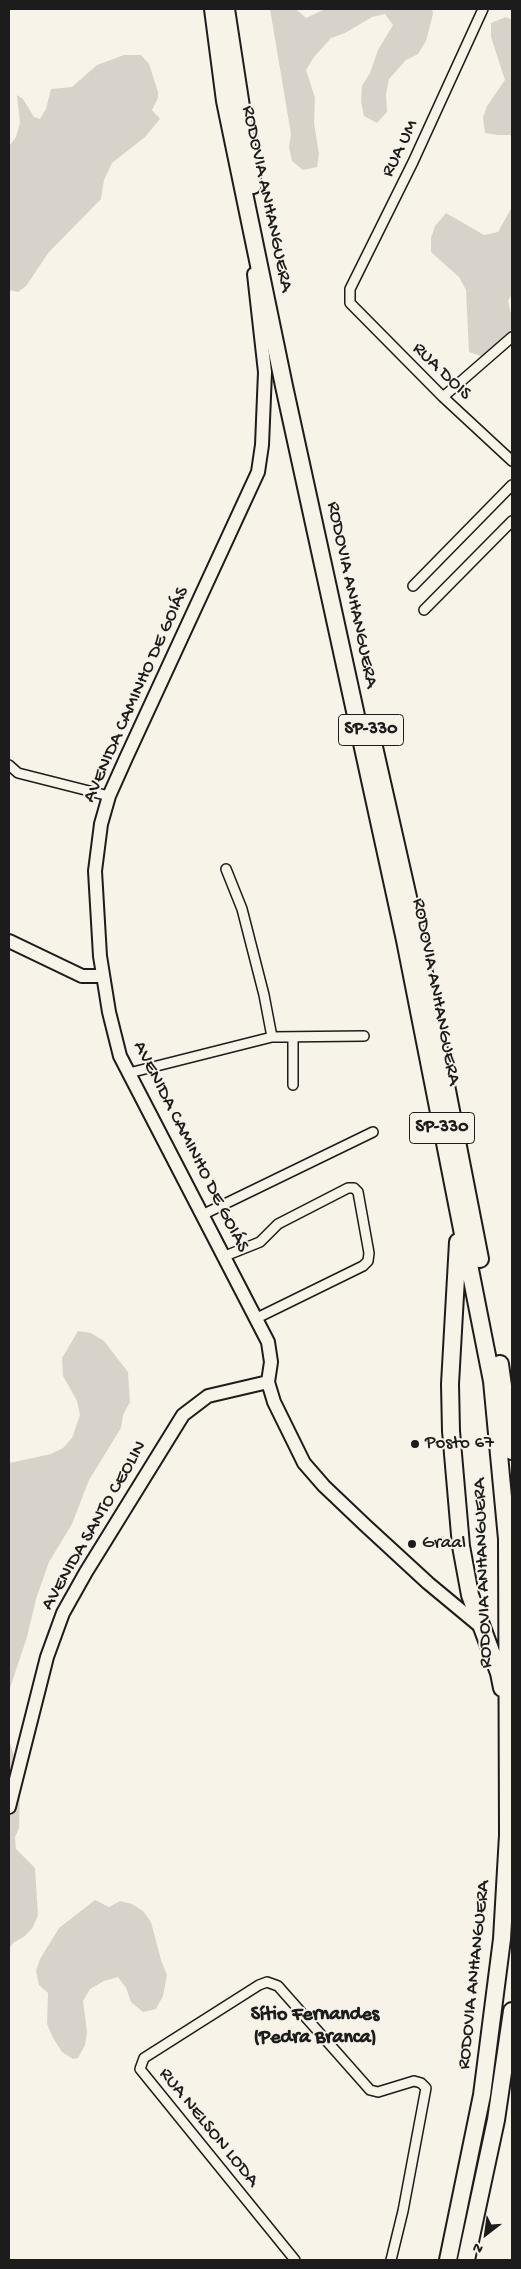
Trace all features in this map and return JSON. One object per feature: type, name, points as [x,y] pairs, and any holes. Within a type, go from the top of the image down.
[{"type":"highway","name":"RODOVIA ANHANGUERA","points":[[213,9],[225,101],[405,940],[492,1381],[507,1540],[508,1835],[498,1978],[482,2095],[448,2260]]},
{"type":"highway","name":"RODOVIA ANHANGUERA","points":[[226,9],[256,202],[293,384],[417,937],[503,1381],[511,1430],[512,1451]]},
{"type":"highway","points":[[460,1217],[450,1384],[451,1431],[465,1575],[470,1595],[499,1673],[509,1724]]},
{"type":"highway","name":"RODOVIA ANHANGUERA","points":[[466,2260],[496,2120],[512,2010]]},
{"type":"highway","points":[[470,2239],[474,2260]]},
{"type":"highway","points":[[443,2260],[452,2243]]},
{"type":"main road","name":"AVENIDA CAMINHO DE GOIÁS","points":[[247,204],[265,372],[262,445],[258,472],[109,796],[101,824],[95,871],[103,976],[114,1040],[129,1073],[268,1342],[271,1362],[268,1382],[274,1402],[304,1463],[324,1486],[428,1583],[483,1628]]},
{"type":"main road","points":[[9,941],[82,976],[103,976]]},
{"type":"main road","name":"AVENIDA SANTO CEOLIN","points":[[9,1807],[47,1657],[63,1613],[86,1572],[183,1414],[208,1396],[268,1382]]},
{"type":"street","name":"RUA UM","points":[[350,304],[350,289],[413,162],[483,9]]},
{"type":"street","name":"RUA DOIS","points":[[350,304],[443,397],[512,461]]},
{"type":"street","points":[[443,397],[512,337]]},
{"type":"street","points":[[413,586],[512,485]]},
{"type":"street","points":[[424,610],[512,521]]},
{"type":"street","points":[[9,765],[18,772],[109,796]]},
{"type":"street","points":[[226,869],[242,909],[264,995],[272,1037]]},
{"type":"street","points":[[129,1073],[272,1037],[364,1036]]},
{"type":"street","points":[[293,1037],[293,1084]]},
{"type":"street","points":[[202,1215],[373,1132]]},
{"type":"street","points":[[225,1256],[260,1242],[278,1224],[348,1188],[354,1188],[358,1192],[369,1253],[368,1261],[363,1266],[257,1318]]},
{"type":"street","name":"RUA NELSON LODA","points":[[296,2260],[143,2075],[140,2064],[144,2058],[259,1985],[267,1982],[278,1986],[370,2090],[378,2092],[414,2081],[421,2083],[426,2088],[405,2202],[391,2260]]},
{"type":"shaded area","points":[[270,9],[296,9],[306,18],[325,9],[432,9],[433,14],[426,41],[418,54],[406,60],[389,79],[386,94],[387,112],[377,123],[364,116],[361,102],[362,86],[370,73],[378,50],[393,25],[385,14],[372,17],[345,33],[331,38],[314,57],[306,70],[315,98],[314,123],[319,154],[317,167],[303,170],[292,161],[289,147],[291,134]]},
{"type":"shaded area","points":[[506,17],[512,20],[512,135],[498,135],[485,133],[483,118],[487,106],[505,80],[491,37],[491,23]]},
{"type":"shaded area","points":[[124,55],[141,55],[149,64],[158,92],[158,98],[152,110],[160,119],[145,137],[112,163],[104,180],[101,199],[49,252],[26,286],[18,292],[9,290],[9,146],[16,137],[20,123],[17,95],[23,99],[34,117],[40,119],[46,109],[51,89],[72,87],[97,65]]},
{"type":"shaded area","points":[[512,207],[512,294],[508,301],[511,314],[511,329],[494,352],[481,356],[469,352],[466,290],[459,277],[431,252],[431,238],[435,226],[446,213],[484,235],[498,232]]},
{"type":"shaded area","points":[[78,1331],[91,1333],[104,1341],[128,1372],[130,1402],[123,1415],[121,1428],[89,1480],[72,1524],[49,1562],[9,1691],[9,1463],[51,1454],[63,1448],[72,1438],[80,1415],[77,1401],[63,1376],[62,1358]]},
{"type":"shaded area","points":[[9,1740],[18,1768],[20,1784],[19,1828],[15,1837],[16,1849],[35,1868],[38,1915],[33,1927],[25,1936],[13,1943],[9,1949]]},
{"type":"shaded area","points":[[95,1900],[109,1907],[120,1901],[132,1904],[143,1911],[151,1922],[167,1975],[163,1996],[156,2009],[143,2012],[131,2002],[126,1988],[118,1977],[104,1981],[90,1989],[83,2001],[87,2032],[85,2045],[78,2058],[73,2059],[62,2052],[47,2024],[48,1993],[39,1985],[36,1971],[40,1959],[59,1928]]},
{"type":"place","name":"Posto 67","points":[[415,1444]]},
{"type":"place","name":"Graal","points":[[412,1544]]},
{"type":"district","name":"Sítio Fernandes (Pedra Branca)","points":[[315,2028]]}]
